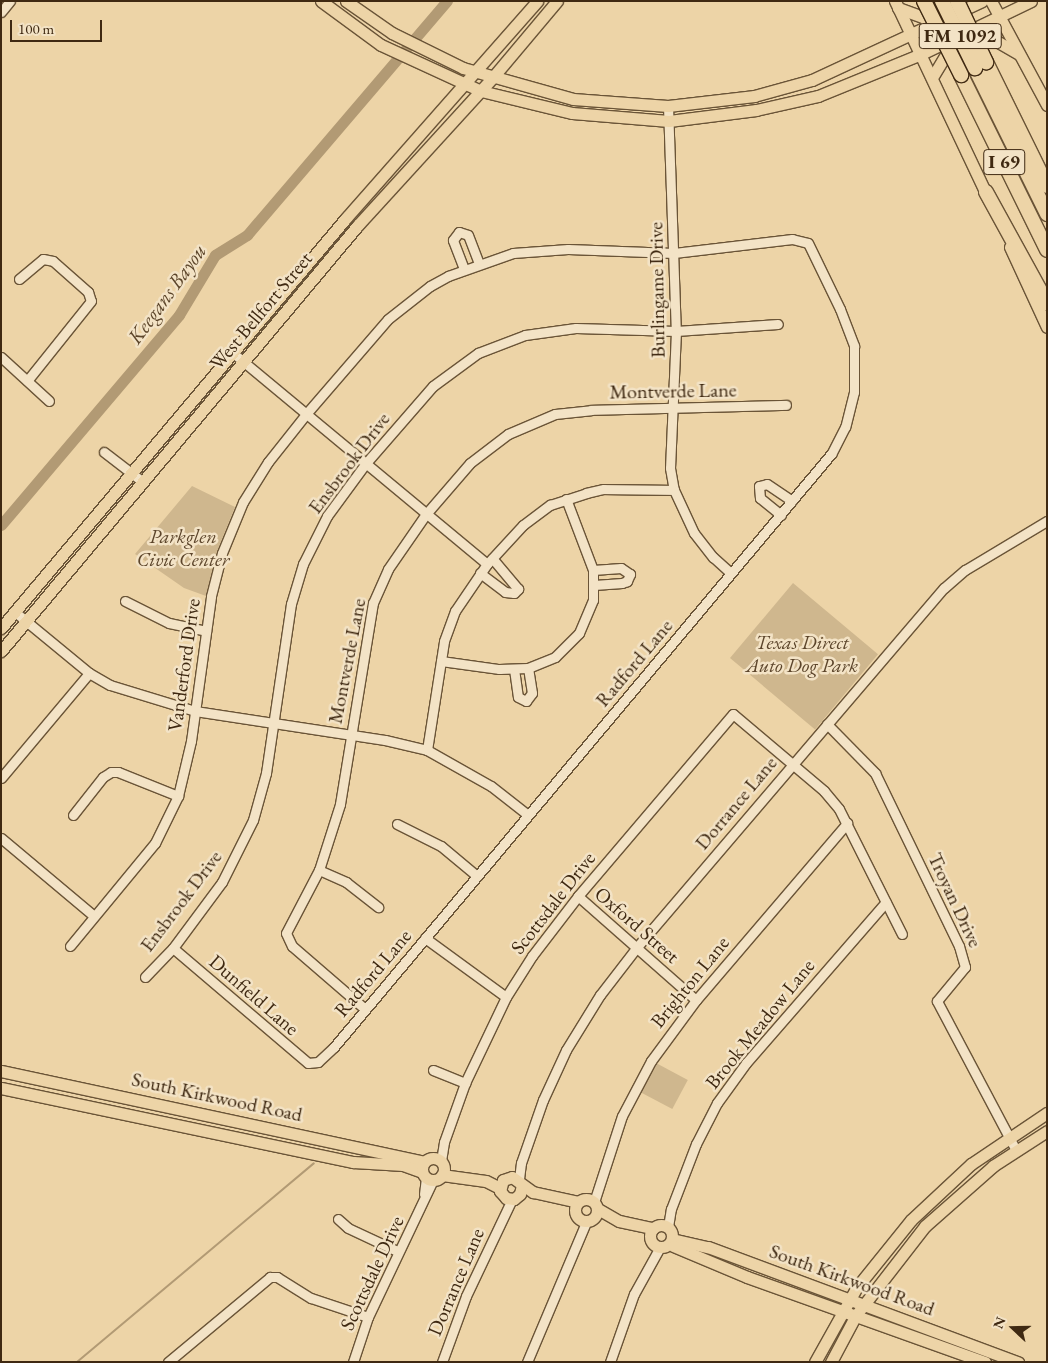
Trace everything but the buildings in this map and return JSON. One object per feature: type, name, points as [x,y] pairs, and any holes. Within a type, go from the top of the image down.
[{"type":"highway","name":"I 69","points":[[924,1],[1047,250]]},
{"type":"highway","points":[[942,1],[981,65],[1047,214]]},
{"type":"highway","name":"I 69","points":[[957,1],[981,65],[1047,186]]},
{"type":"highway","points":[[986,192],[1047,302]]},
{"type":"main road","points":[[346,1],[399,37],[476,72],[573,99],[598,102],[668,106],[754,96],[812,80],[911,36]]},
{"type":"main road","name":"West Bellfort Street","points":[[1,628],[313,257],[537,1]]},
{"type":"main road","name":"West Bellfort Street","points":[[1,651],[324,265],[481,91],[557,1]]},
{"type":"main road","points":[[897,4],[924,17],[952,1]]},
{"type":"main road","name":"FM 1092","points":[[911,36],[982,1]]},
{"type":"main road","points":[[991,1],[1047,105]]},
{"type":"main road","name":"FM 1092","points":[[921,54],[1031,1]]},
{"type":"main road","points":[[324,2],[389,49],[434,72],[465,85],[529,105],[596,116],[669,121],[756,110],[820,95],[921,54]]},
{"type":"main road","points":[[897,4],[911,36],[933,76],[1047,327]]},
{"type":"main road","points":[[933,76],[947,53],[986,35],[1020,55]]},
{"type":"main road","points":[[754,96],[756,110]]},
{"type":"main road","points":[[596,116],[598,102]]},
{"type":"main road","points":[[407,150],[418,159]]},
{"type":"main road","points":[[313,257],[324,265]]},
{"type":"main road","name":"South Kirkwood Road","points":[[1,1071],[274,1128],[433,1169],[533,1192],[661,1236],[843,1311],[985,1362]]},
{"type":"main road","points":[[51,1080],[52,1099]]},
{"type":"main road","name":"South Kirkwood Road","points":[[1,1088],[353,1162],[433,1169]]},
{"type":"main road","points":[[123,1113],[125,1097]]},
{"type":"main road","points":[[815,1362],[851,1298],[895,1239],[926,1206],[971,1164],[1008,1137],[1047,1113]]},
{"type":"main road","points":[[208,1130],[210,1114]]},
{"type":"main road","points":[[269,1143],[274,1128]]},
{"type":"main road","points":[[831,1362],[865,1302],[903,1251],[936,1216],[1016,1150],[1047,1131]]},
{"type":"main road","points":[[353,1162],[357,1148]]},
{"type":"main road","points":[[926,1206],[936,1216]]},
{"type":"main road","name":"South Kirkwood Road","points":[[661,1236],[708,1246],[865,1302],[1018,1362]]},
{"type":"main road","points":[[958,1352],[962,1340]]},
{"type":"street","points":[[1,12],[10,1]]},
{"type":"street","name":"Burlingame Drive","points":[[668,106],[676,331],[670,452],[674,490],[694,533],[713,557],[731,572]]},
{"type":"street","points":[[464,269],[454,242],[459,232],[468,235],[478,263]]},
{"type":"street","name":"Vanderford Drive","points":[[70,946],[155,843],[178,796],[195,711],[206,631],[222,553],[243,502],[268,462],[306,414],[388,319],[430,286],[478,263],[513,252],[542,249],[674,254],[792,240],[808,243]]},
{"type":"street","name":"Radford Lane","points":[[315,1063],[365,1009],[831,454],[845,427],[854,392],[854,346],[840,309],[808,243]]},
{"type":"street","points":[[20,279],[43,259],[53,261],[88,292],[91,301],[27,381]]},
{"type":"street","name":"Ensbrook Drive","points":[[145,977],[173,948],[222,882],[243,843],[266,773],[272,722],[291,604],[302,564],[327,516],[366,463],[433,386],[478,353],[525,335],[576,328],[676,331],[778,324]]},
{"type":"street","points":[[233,353],[426,514],[490,561],[518,589],[511,593],[505,592],[480,573]]},
{"type":"street","points":[[1,357],[49,401]]},
{"type":"street","name":"Montverde Lane","points":[[365,1009],[289,942],[286,933],[318,870],[340,804],[373,603],[388,569],[426,514],[470,463],[508,434],[547,417],[591,410],[673,410],[786,405]]},
{"type":"street","points":[[104,452],[143,482]]},
{"type":"street","points":[[780,515],[760,498],[758,486],[767,484],[792,502]]},
{"type":"street","points":[[427,750],[441,661],[455,611],[490,561],[536,515],[566,499],[604,489],[674,490]]},
{"type":"street","points":[[441,661],[514,669],[528,668],[555,657],[579,633],[588,616],[594,585],[593,570],[566,499]]},
{"type":"street","name":"Dorrance Lane","points":[[442,1362],[466,1296],[503,1215],[543,1100],[566,1050],[600,995],[637,947],[944,588],[982,559],[1047,521]]},
{"type":"street","points":[[593,570],[621,568],[630,574],[627,582],[594,585]]},
{"type":"street","points":[[125,600],[169,623],[206,631]]},
{"type":"street","points":[[15,612],[89,673],[131,693],[195,711],[351,734],[427,750],[492,786],[528,815]]},
{"type":"street","points":[[514,669],[518,697],[526,701],[532,693],[528,668]]},
{"type":"street","points":[[1,778],[89,673]]},
{"type":"street","name":"Scottsdale Drive","points":[[353,1362],[368,1317],[397,1251],[424,1199],[433,1169],[465,1083],[506,998],[532,956],[578,896],[733,714],[792,765]]},
{"type":"street","name":"Troyan Drive","points":[[827,724],[875,773],[959,946],[965,967],[938,1001],[1016,1150]]},
{"type":"street","points":[[792,765],[824,791],[847,824],[902,934]]},
{"type":"street","points":[[73,815],[103,777],[111,772],[118,772],[178,796]]},
{"type":"street","points":[[397,824],[441,846],[477,876]]},
{"type":"street","name":"Brighton Lane","points":[[527,1362],[578,1237],[586,1210],[622,1116],[651,1060],[696,1000],[847,824]]},
{"type":"street","points":[[1,838],[94,916]]},
{"type":"street","points":[[318,870],[346,882],[378,906]]},
{"type":"street","name":"Oxford Street","points":[[578,896],[696,1000]]},
{"type":"street","name":"Brook Meadow Lane","points":[[610,1362],[634,1294],[661,1236],[696,1144],[717,1103],[746,1063],[886,902]]},
{"type":"street","points":[[425,938],[506,998]]},
{"type":"street","name":"Dunfield Lane","points":[[173,948],[298,1056],[315,1063]]},
{"type":"street","points":[[433,1070],[465,1083]]},
{"type":"street","points":[[338,1219],[348,1228],[397,1251]]},
{"type":"street","points":[[168,1362],[270,1277],[277,1277],[311,1298],[368,1317]]},
{"type":"green space","name":"Parkglen Civic Center","points":[[192,486],[235,507],[217,551],[206,596],[184,588],[135,554]]},
{"type":"green space","name":"Texas Direct Auto Dog Park","points":[[793,583],[878,654],[815,729],[730,658]]},
{"type":"green space","points":[[656,1063],[688,1080],[672,1109],[641,1092]]},
{"type":"waterway","name":"Keegans Bayou","points":[[1,525],[179,315],[215,255],[247,235],[447,1]]},
{"type":"waterway","points":[[77,1362],[314,1163]]}]
